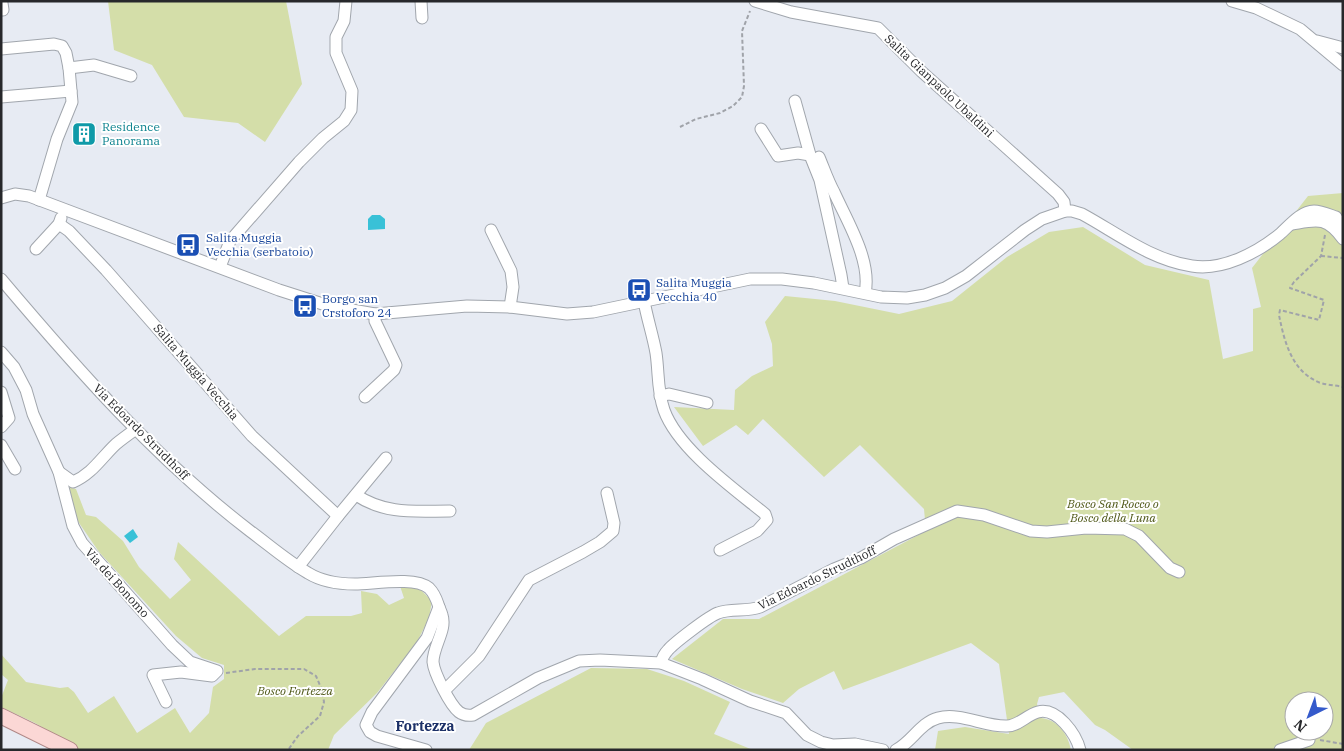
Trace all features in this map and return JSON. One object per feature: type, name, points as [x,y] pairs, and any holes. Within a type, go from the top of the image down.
[{"type":"main road","points":[[1,716],[70,750]]},
{"type":"street","points":[[220,267],[230,240],[299,162],[344,121],[351,110],[352,91],[336,53],[336,37],[344,21],[346,1]]},
{"type":"street","points":[[421,1],[422,18]]},
{"type":"street","points":[[1232,1],[1256,8],[1300,29],[1343,64]]},
{"type":"street","points":[[1,10],[3,10],[2,3]]},
{"type":"street","name":"Salita Gianpaolo Ubaldini","points":[[753,4],[878,28],[922,72],[1058,194],[1064,202],[1065,212]]},
{"type":"street","points":[[1313,40],[1343,48]]},
{"type":"street","points":[[1,49],[54,44],[62,46],[66,53],[72,102],[57,139],[39,200]]},
{"type":"street","points":[[69,68],[94,65],[131,76]]},
{"type":"street","points":[[1,97],[72,90]]},
{"type":"street","points":[[795,102],[814,156],[843,288]]},
{"type":"street","points":[[761,129],[778,156],[798,153],[814,156]]},
{"type":"street","points":[[814,156],[848,218],[866,270],[867,285],[865,294]]},
{"type":"street","points":[[1,198],[15,194],[39,200],[279,290],[329,306],[375,314],[467,306],[510,307],[567,314],[593,312],[750,279],[782,279],[843,288],[865,294],[907,298],[925,295],[945,288],[966,276],[1037,223],[1072,211],[1082,214],[1148,252],[1172,262],[1194,266],[1214,265],[1242,257],[1266,245],[1300,217],[1315,211],[1336,217],[1343,229]]},
{"type":"street","points":[[36,249],[59,224],[63,209]]},
{"type":"street","points":[[1290,225],[1311,221],[1324,221],[1334,227],[1343,239]]},
{"type":"street","name":"Salita Muggia Vecchia","points":[[59,224],[69,231],[106,270],[252,436],[338,516]]},
{"type":"street","points":[[490,230],[511,271],[514,287],[510,307]]},
{"type":"street","name":"Via Edoardo Strudthoff","points":[[1,279],[41,327],[176,470],[219,507],[298,567],[319,579],[334,582],[354,584],[410,582],[422,584],[434,595],[439,607]]},
{"type":"street","points":[[644,301],[656,354],[657,383],[664,411],[671,424],[686,444],[706,464],[765,514],[767,520],[757,531],[720,550]]},
{"type":"street","points":[[365,397],[394,370],[396,365],[375,321],[375,314]]},
{"type":"street","name":"Via dei Bonomo","points":[[1,352],[14,367],[26,390],[33,414],[59,472],[73,526],[82,543],[172,645],[190,662],[217,671],[212,676]]},
{"type":"street","points":[[1,392],[9,418],[1,427]]},
{"type":"street","points":[[660,396],[669,394],[707,403]]},
{"type":"street","points":[[59,472],[73,482],[80,479],[96,466],[116,444],[136,429]]},
{"type":"street","points":[[1,445],[15,469]]},
{"type":"street","points":[[298,567],[386,458]]},
{"type":"street","points":[[445,690],[479,656],[529,580],[584,552],[613,531],[614,523],[607,494]]},
{"type":"street","points":[[356,495],[366,502],[382,508],[400,511],[450,511]]},
{"type":"street","name":"Via Edoardo Strudthoff","points":[[661,663],[668,650],[720,612],[754,610],[834,569],[860,558],[894,539],[957,511],[984,515],[1031,531],[1047,532],[1086,528],[1125,529],[1140,536],[1170,568],[1179,572]]},
{"type":"street","points":[[439,607],[443,621],[435,649],[433,665],[453,706],[465,716],[473,715],[538,678],[579,661],[600,660],[661,663],[750,701],[786,713],[808,735],[821,742],[833,745],[856,744],[883,750]]},
{"type":"street","points":[[426,750],[377,736],[370,732],[366,725],[372,712],[427,638],[439,607]]},
{"type":"street","points":[[166,702],[153,675],[181,672],[212,676]]},
{"type":"street","points":[[896,750],[931,721],[940,717],[1008,726],[1040,711],[1051,714],[1070,728],[1078,741],[1080,750]]},
{"type":"street","points":[[1280,750],[1306,741]]},
{"type":"path","points":[[680,127],[696,119],[720,113],[733,106],[742,97],[744,86],[742,31],[753,4]]},
{"type":"path","points":[[1326,231],[1321,256],[1290,288],[1324,300],[1318,320],[1280,310],[1279,315],[1290,355],[1303,371],[1316,382],[1343,387]]},
{"type":"path","points":[[1321,256],[1343,258]]},
{"type":"path","points":[[212,676],[255,669],[279,668],[304,669],[316,676],[322,690],[324,702],[320,716],[298,736],[288,750]]},
{"type":"path","points":[[1330,741],[1343,744]]},
{"type":"green space","points":[[108,1],[286,1],[302,84],[265,142],[238,123],[184,117],[152,65],[114,50]]},
{"type":"green space","name":"Bosco San Rocco o Bosco della Luna","points":[[1343,193],[1343,750],[1133,750],[1095,725],[1064,692],[1039,697],[1037,704],[1041,718],[1057,725],[1065,733],[1071,750],[935,750],[938,731],[965,727],[1009,734],[999,664],[971,643],[843,690],[834,671],[799,689],[783,703],[742,689],[672,659],[723,619],[759,619],[926,531],[924,509],[860,445],[824,477],[763,419],[748,435],[736,425],[703,446],[674,407],[734,410],[735,390],[752,376],[773,366],[772,344],[765,322],[785,296],[835,301],[899,314],[952,301],[1007,257],[1049,232],[1083,227],[1145,265],[1209,280],[1223,359],[1253,351],[1253,309],[1261,307],[1252,268],[1308,196]]},
{"type":"green space","name":"Bosco Fortezza","points":[[68,487],[76,489],[86,515],[96,517],[123,541],[139,567],[170,599],[191,580],[174,559],[178,542],[279,636],[306,616],[351,616],[362,613],[361,591],[377,594],[389,605],[404,598],[400,586],[420,589],[432,601],[429,618],[417,642],[377,693],[334,735],[328,750],[80,750],[35,723],[1,707],[1,698],[8,680],[1,674],[1,654],[26,682],[60,688],[68,687],[74,692],[88,713],[114,696],[137,733],[175,708],[190,733],[209,713],[213,687],[224,679],[224,665],[202,658],[176,636],[99,552],[77,520]]},
{"type":"green space","points":[[591,668],[647,669],[684,681],[730,702],[714,734],[753,750],[469,750],[486,723]]},
{"type":"water","points":[[372,215],[380,215],[385,219],[385,229],[368,230],[368,219]]},
{"type":"water","points":[[133,529],[138,537],[130,543],[124,536]]},
{"type":"place","name":"Residence Panorama","points":[[84,134]]},
{"type":"place","name":"Salita Muggia Vecchia (serbatoio)","points":[[188,245]]},
{"type":"place","name":"Salita Muggia Vecchia 40","points":[[639,290]]},
{"type":"place","name":"Borgo san Crstoforo 24","points":[[305,306]]},
{"type":"district","name":"Fortezza","points":[[425,726]]}]
